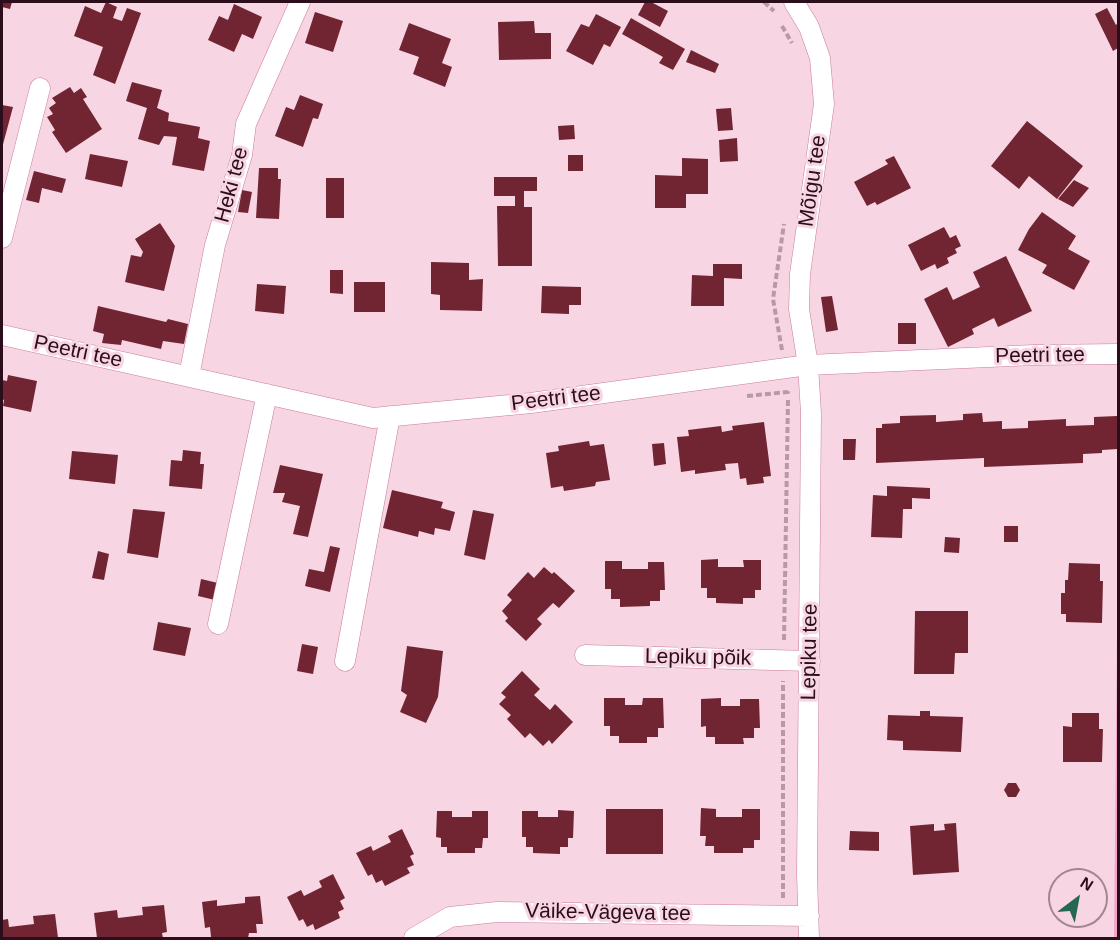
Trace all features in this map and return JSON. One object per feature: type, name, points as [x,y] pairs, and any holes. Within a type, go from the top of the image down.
[{"type":"street","name":"Heki tee","points":[[189,376],[215,245],[242,155],[246,124],[300,2]]},
{"type":"street","name":"Mõigu tee","points":[[794,2],[809,27],[820,58],[824,80],[824,104],[800,274],[799,309],[808,365]]},
{"type":"street","points":[[2,238],[40,88]]},
{"type":"street","name":"Peetri tee","points":[[2,335],[373,418],[531,403],[808,365],[1034,355],[1119,354]]},
{"type":"street","name":"Lepiku tee","points":[[808,365],[811,413],[807,875],[809,939]]},
{"type":"street","points":[[218,624],[267,394]]},
{"type":"street","points":[[345,662],[390,416]]},
{"type":"street","name":"Lepiku põik","points":[[585,655],[810,661]]},
{"type":"street","name":"Väike-Vägeva tee","points":[[414,939],[450,917],[497,912],[808,916]]},
{"type":"path","points":[[764,2],[774,10],[796,51]]},
{"type":"path","points":[[784,869],[788,392],[773,300],[786,215]]},
{"type":"path","points":[[741,397],[788,392]]},
{"type":"shaded area","points":[[1118,537],[1118,938],[1114,938]]},
{"type":"building","points":[[2,2],[12,2],[10,9],[2,7]]},
{"type":"building","points":[[106,2],[117,7],[113,18],[122,21],[127,8],[141,13],[115,84],[93,75],[103,47],[74,36],[85,6],[101,13]]},
{"type":"building","points":[[645,2],[651,2],[668,11],[660,27],[638,15]]},
{"type":"building","points":[[234,4],[262,17],[253,39],[242,34],[234,52],[208,40],[219,16],[228,20]]},
{"type":"building","points":[[1107,8],[1116,25],[1118,23],[1118,48],[1113,51],[1095,14]]},
{"type":"building","points":[[315,12],[343,21],[333,52],[305,43]]},
{"type":"building","points":[[596,14],[621,27],[610,47],[604,44],[593,65],[566,51],[581,24],[589,27]]},
{"type":"building","points":[[631,18],[685,49],[673,70],[659,63],[663,57],[622,34]]},
{"type":"building","points":[[534,21],[535,33],[551,33],[551,59],[499,60],[498,22]]},
{"type":"building","points":[[409,23],[451,39],[442,63],[452,67],[445,87],[413,74],[419,57],[399,50]]},
{"type":"building","points":[[691,50],[719,64],[715,73],[686,62]]},
{"type":"building","points":[[132,82],[162,90],[157,108],[169,113],[168,121],[200,127],[198,138],[210,141],[204,171],[172,165],[177,137],[164,136],[159,145],[138,139],[147,108],[126,101]]},
{"type":"building","points":[[70,87],[74,93],[81,88],[87,97],[83,99],[102,129],[66,153],[52,132],[55,130],[47,117],[53,114],[49,108],[56,103],[52,98]]},
{"type":"building","points":[[300,95],[323,104],[318,119],[313,118],[303,147],[275,136],[286,107],[294,110]]},
{"type":"building","points":[[2,105],[13,107],[2,148]]},
{"type":"building","points":[[731,108],[733,130],[718,131],[716,109]]},
{"type":"building","points":[[1027,121],[1083,166],[1057,199],[1029,176],[1019,189],[991,166]]},
{"type":"building","points":[[574,125],[575,139],[559,140],[558,126]]},
{"type":"building","points":[[737,138],[738,161],[720,162],[719,140]]},
{"type":"building","points":[[90,154],[128,161],[122,187],[85,179]]},
{"type":"building","points":[[568,155],[583,155],[583,171],[568,171]]},
{"type":"building","points":[[894,156],[911,188],[877,205],[875,202],[867,206],[854,182],[888,164],[885,160]]},
{"type":"building","points":[[682,158],[708,159],[708,194],[686,194],[686,208],[655,208],[655,175],[682,176]]},
{"type":"building","points":[[259,168],[278,168],[278,179],[281,179],[279,219],[256,218]]},
{"type":"building","points":[[34,171],[66,179],[62,193],[42,188],[39,203],[26,200]]},
{"type":"building","points":[[494,177],[537,177],[537,191],[524,191],[524,207],[532,207],[532,266],[498,266],[497,206],[515,206],[515,196],[494,196]]},
{"type":"building","points":[[326,178],[344,178],[344,218],[326,218]]},
{"type":"building","points":[[1074,180],[1089,188],[1073,207],[1058,199]]},
{"type":"building","points":[[242,190],[252,192],[248,213],[238,212]]},
{"type":"building","points":[[1042,212],[1076,236],[1068,249],[1090,261],[1074,290],[1042,273],[1047,265],[1018,250],[1029,229]]},
{"type":"building","points":[[160,223],[175,246],[164,291],[125,282],[131,255],[141,257],[143,252],[135,239]]},
{"type":"building","points":[[944,227],[950,238],[956,235],[961,246],[955,249],[957,253],[947,258],[949,263],[937,269],[935,264],[921,271],[908,245]]},
{"type":"building","points":[[1006,256],[1032,311],[998,327],[994,318],[972,329],[974,334],[948,347],[924,299],[947,287],[953,300],[980,287],[973,272]]},
{"type":"building","points":[[431,262],[469,263],[469,280],[483,279],[482,311],[440,310],[440,295],[431,294]]},
{"type":"building","points":[[713,264],[742,264],[742,279],[724,278],[724,306],[691,306],[692,275],[713,276]]},
{"type":"building","points":[[330,270],[343,270],[343,294],[330,293]]},
{"type":"building","points":[[354,282],[385,282],[385,312],[354,312]]},
{"type":"building","points":[[257,284],[286,286],[284,314],[255,311]]},
{"type":"building","points":[[542,286],[581,287],[581,305],[569,305],[569,314],[541,313]]},
{"type":"building","points":[[832,296],[838,330],[826,332],[821,297]]},
{"type":"building","points":[[98,306],[166,322],[168,319],[188,324],[184,344],[163,341],[161,349],[122,340],[121,345],[102,343],[104,334],[93,331]]},
{"type":"building","points":[[898,323],[916,323],[916,344],[898,344]]},
{"type":"building","points":[[8,375],[37,381],[31,412],[3,406],[2,380],[7,381]]},
{"type":"building","points":[[982,413],[983,422],[1002,421],[1002,429],[1028,428],[1028,421],[1066,419],[1066,426],[1094,425],[1094,417],[1117,416],[1118,449],[1083,454],[1083,463],[984,467],[984,458],[876,463],[876,428],[882,428],[882,424],[900,423],[900,416],[936,415],[936,422],[963,420],[963,414]]},
{"type":"building","points":[[764,422],[771,476],[763,477],[764,483],[747,485],[746,478],[740,479],[738,463],[725,464],[726,470],[695,474],[695,470],[681,472],[677,437],[689,436],[688,430],[721,426],[722,432],[733,430],[732,426]]},
{"type":"building","points":[[843,439],[856,439],[855,460],[843,460]]},
{"type":"building","points":[[589,441],[590,446],[604,444],[610,480],[596,482],[595,486],[564,491],[563,486],[551,488],[546,453],[559,451],[558,446]]},
{"type":"building","points":[[664,443],[666,464],[654,466],[652,444]]},
{"type":"building","points":[[183,450],[201,452],[200,464],[204,464],[202,489],[169,486],[171,460],[182,461]]},
{"type":"building","points":[[72,451],[118,455],[115,484],[69,479]]},
{"type":"building","points":[[280,465],[323,474],[308,537],[293,534],[300,506],[282,502],[285,493],[273,493]]},
{"type":"building","points":[[887,486],[930,488],[930,499],[912,498],[912,509],[903,509],[902,538],[871,537],[873,495],[887,496]]},
{"type":"building","points":[[392,490],[443,502],[441,508],[455,512],[450,531],[435,528],[434,535],[419,531],[418,537],[383,528]]},
{"type":"building","points":[[133,509],[165,512],[158,558],[127,553]]},
{"type":"building","points":[[473,510],[494,514],[485,560],[464,555]]},
{"type":"building","points":[[1004,526],[1018,526],[1018,542],[1004,542]]},
{"type":"building","points":[[945,537],[960,538],[959,553],[944,552]]},
{"type":"building","points":[[330,546],[340,548],[330,592],[305,586],[309,569],[324,572]]},
{"type":"building","points":[[98,551],[109,554],[104,580],[92,578]]},
{"type":"building","points":[[718,559],[718,567],[744,567],[743,560],[761,560],[761,590],[755,590],[755,598],[743,598],[743,604],[716,603],[716,598],[707,598],[707,588],[701,588],[701,560]]},
{"type":"building","points":[[605,561],[622,561],[622,569],[648,569],[648,562],[664,562],[665,590],[660,590],[660,601],[650,601],[650,606],[620,607],[620,599],[611,599],[611,589],[605,589]]},
{"type":"building","points":[[1069,563],[1100,564],[1100,581],[1103,581],[1102,623],[1066,622],[1066,614],[1061,614],[1061,593],[1065,593]]},
{"type":"building","points":[[544,567],[552,574],[554,572],[575,591],[559,608],[553,603],[537,619],[542,624],[526,641],[505,621],[508,618],[502,611],[512,600],[507,595],[528,572],[534,578]]},
{"type":"building","points":[[201,579],[218,583],[215,600],[198,596]]},
{"type":"building","points":[[915,611],[968,611],[968,653],[955,653],[954,674],[914,674]]},
{"type":"building","points":[[158,622],[191,628],[185,656],[153,650]]},
{"type":"building","points":[[302,644],[318,647],[313,674],[297,671]]},
{"type":"building","points":[[407,646],[443,651],[438,697],[426,723],[400,712],[407,695],[401,691]]},
{"type":"building","points":[[522,671],[540,689],[534,695],[550,710],[555,704],[573,722],[552,744],[549,740],[543,746],[530,733],[525,738],[507,719],[511,715],[499,704],[506,697],[501,693]]},
{"type":"building","points":[[604,698],[625,698],[625,705],[642,705],[643,698],[663,698],[664,728],[658,728],[658,737],[647,737],[647,743],[619,743],[619,736],[610,736],[610,726],[604,726]]},
{"type":"building","points":[[721,698],[721,706],[740,706],[740,699],[759,699],[760,728],[754,728],[754,738],[743,738],[744,744],[715,744],[715,737],[706,737],[706,726],[701,727],[701,699]]},
{"type":"building","points":[[920,711],[930,711],[930,716],[963,717],[961,752],[903,750],[903,741],[887,740],[888,715],[920,716]]},
{"type":"building","points":[[1072,713],[1099,713],[1099,729],[1103,729],[1102,762],[1063,762],[1063,726],[1072,727]]},
{"type":"building","points":[[1008,783],[1016,783],[1020,790],[1016,797],[1008,797],[1004,790]]},
{"type":"building","points":[[701,808],[716,809],[716,817],[742,817],[742,809],[760,809],[760,840],[754,840],[754,848],[743,848],[743,853],[714,853],[714,846],[705,846],[706,836],[700,836]]},
{"type":"building","points":[[606,809],[663,809],[663,854],[606,854]]},
{"type":"building","points":[[558,810],[574,811],[573,838],[568,838],[568,847],[560,847],[560,854],[533,853],[533,847],[526,847],[526,837],[522,837],[522,811],[538,811],[538,817],[558,817]]},
{"type":"building","points":[[437,811],[452,811],[452,817],[472,817],[472,811],[488,811],[488,838],[483,838],[482,848],[475,848],[475,853],[447,853],[447,847],[441,847],[441,838],[436,837]]},
{"type":"building","points":[[956,823],[959,872],[913,875],[910,826],[934,824],[934,831],[945,830],[944,824]]},
{"type":"building","points":[[402,829],[414,854],[410,856],[414,865],[407,868],[410,873],[385,886],[382,880],[376,883],[372,874],[368,876],[356,853],[371,846],[373,851],[391,842],[388,836]]},
{"type":"building","points":[[850,831],[879,832],[879,851],[849,850]]},
{"type":"building","points":[[333,874],[345,898],[340,901],[344,909],[338,912],[340,918],[315,930],[313,924],[307,927],[303,919],[299,921],[287,897],[301,890],[304,896],[322,887],[319,881]]},
{"type":"building","points":[[260,896],[263,924],[256,924],[257,933],[249,933],[248,938],[211,937],[210,927],[205,928],[202,902],[217,900],[217,906],[245,903],[245,897]]},
{"type":"building","points":[[164,905],[167,932],[162,933],[163,938],[97,938],[94,913],[117,910],[118,918],[143,915],[142,907]]},
{"type":"building","points":[[55,914],[58,938],[2,938],[2,920],[8,919],[9,927],[34,924],[33,916]]}]
